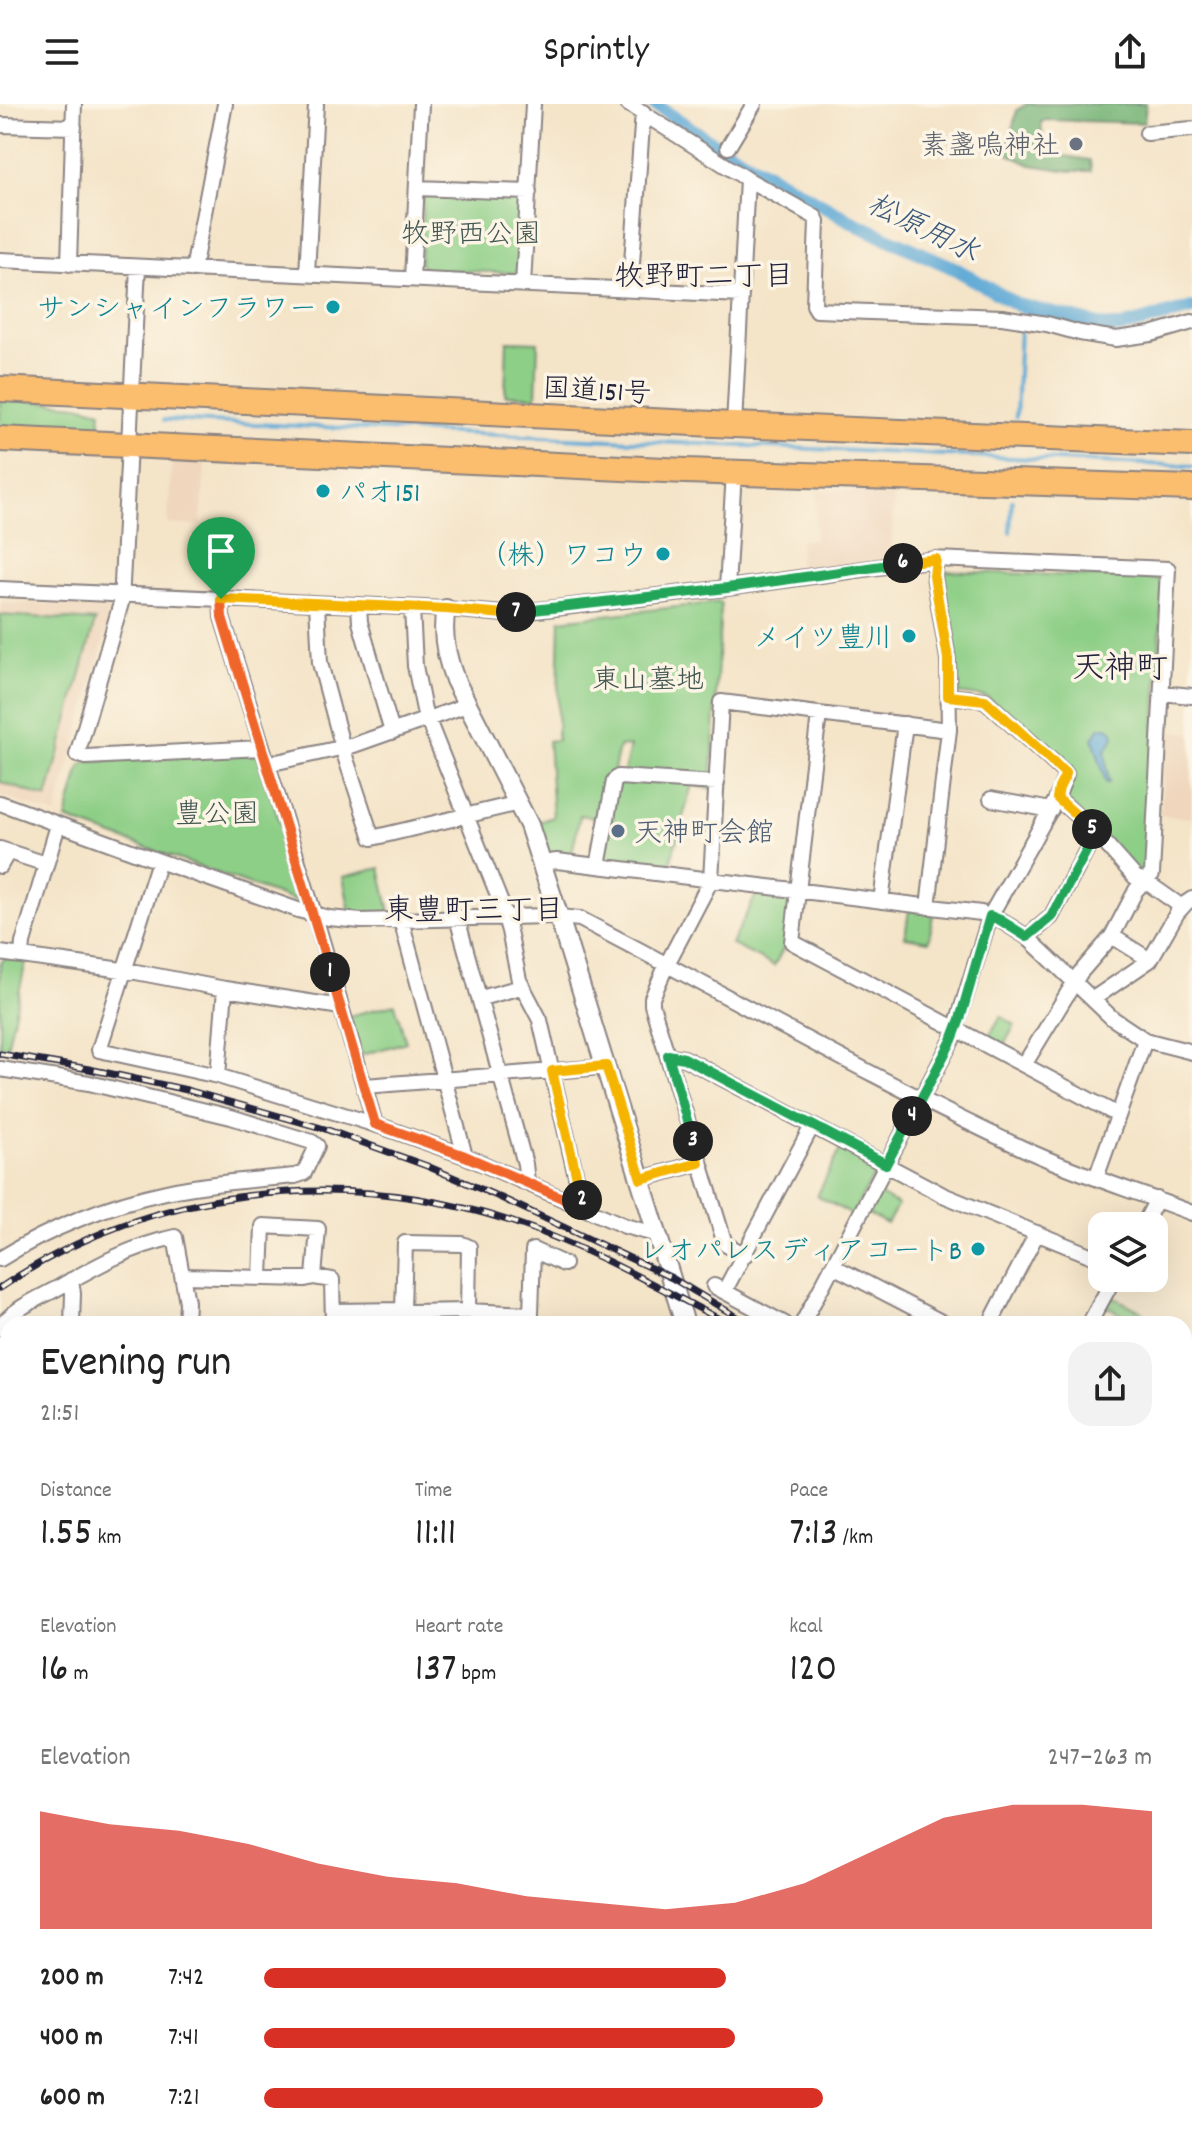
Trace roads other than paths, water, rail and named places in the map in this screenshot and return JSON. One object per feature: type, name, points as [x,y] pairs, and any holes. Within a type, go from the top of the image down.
[{"type":"highway","name":"国道151号","points":[[0,389],[1192,444]]},
{"type":"highway","points":[[0,437],[25,441],[734,472],[1192,488]]},
{"type":"street","points":[[69,264],[74,104]]},
{"type":"street","points":[[193,270],[225,104]]},
{"type":"street","points":[[307,274],[316,104]]},
{"type":"street","points":[[412,279],[421,104]]},
{"type":"street","points":[[523,285],[533,104]]},
{"type":"street","points":[[628,104],[723,154],[747,179],[815,217],[814,305],[817,310],[1002,317],[1116,339],[1151,334],[1192,322]]},
{"type":"street","points":[[723,154],[754,104]]},
{"type":"street","points":[[630,290],[643,112]]},
{"type":"street","points":[[0,125],[74,127]]},
{"type":"street","points":[[1147,133],[1192,129]]},
{"type":"street","points":[[734,425],[747,179]]},
{"type":"street","points":[[417,188],[529,192]]},
{"type":"street","points":[[0,260],[741,295]]},
{"type":"street","points":[[138,267],[122,595],[77,755],[261,748]]},
{"type":"street","points":[[727,588],[734,472]]},
{"type":"street","points":[[0,589],[504,614],[936,559],[1168,569],[1152,874],[1136,890],[1112,936],[1080,973],[1024,1065]]},
{"type":"street","points":[[928,907],[949,730],[948,659],[934,576],[936,559]]},
{"type":"street","points":[[221,599],[222,617],[375,1124]]},
{"type":"street","points":[[317,604],[320,663],[372,838],[519,803]]},
{"type":"street","points":[[359,605],[360,622],[392,732]]},
{"type":"street","points":[[412,608],[419,688],[428,719],[505,917],[521,987],[540,1020],[583,1207]]},
{"type":"street","points":[[446,609],[444,627],[449,665],[519,803],[542,863],[683,1316]]},
{"type":"street","points":[[1162,693],[1192,696]]},
{"type":"street","points":[[806,1316],[956,1029],[990,916],[1054,804],[1066,774],[985,700],[948,696]]},
{"type":"street","points":[[745,1255],[725,1244],[652,1005],[652,998],[667,964],[711,880],[721,702],[949,730]]},
{"type":"street","points":[[268,764],[343,747],[467,705]]},
{"type":"street","points":[[819,714],[792,942],[1118,1115]]},
{"type":"street","points":[[881,901],[905,724]]},
{"type":"street","points":[[598,866],[614,781],[618,777],[717,783]]},
{"type":"street","points":[[991,799],[1054,804],[1096,833],[1135,877],[1187,903],[1162,935],[1150,960],[1093,999]]},
{"type":"street","points":[[0,803],[312,914],[361,921],[505,917],[580,919],[1024,1149],[1192,1213]]},
{"type":"street","points":[[22,955],[58,825]]},
{"type":"street","points":[[1027,937],[1051,917],[1096,833]]},
{"type":"street","points":[[0,866],[4,850],[46,864]]},
{"type":"street","points":[[159,861],[99,1050],[218,1076],[375,1124],[465,1156],[625,1226],[658,1235]]},
{"type":"street","points":[[542,863],[557,861],[981,913],[1000,920],[1027,937],[1112,1018],[1145,1040],[1192,1052]]},
{"type":"street","points":[[457,918],[481,998],[525,1164],[527,1182]]},
{"type":"street","points":[[401,920],[465,1156]]},
{"type":"street","points":[[1112,936],[1150,960]]},
{"type":"street","points":[[0,953],[341,1007]]},
{"type":"street","points":[[481,998],[521,987]]},
{"type":"street","points":[[218,1076],[225,989]]},
{"type":"street","points":[[1096,1178],[1145,1040]]},
{"type":"street","points":[[668,1055],[684,1058],[943,1195],[1088,1254]]},
{"type":"street","points":[[365,1086],[606,1066]]},
{"type":"street","points":[[0,1069],[89,1083],[231,1117],[317,1146],[304,1173],[168,1191],[130,1200],[54,1231],[0,1259]]},
{"type":"street","points":[[770,1316],[719,1288],[745,1255],[812,1126]]},
{"type":"street","points":[[641,1179],[699,1163]]},
{"type":"street","points":[[1150,1212],[1157,1199]]},
{"type":"street","points":[[261,1277],[263,1226],[318,1229],[314,1277]]},
{"type":"street","points":[[994,1316],[1037,1233]]},
{"type":"street","points":[[12,1316],[96,1264],[175,1237],[187,1302],[186,1316]]},
{"type":"street","points":[[407,1315],[405,1243],[462,1244],[469,1247],[462,1316]]},
{"type":"street","points":[[370,1316],[531,1314],[533,1250],[564,1264]]},
{"type":"street","points":[[833,1266],[930,1316]]},
{"type":"street","points":[[183,1276],[314,1277],[332,1280],[333,1316]]},
{"type":"street","points":[[71,1280],[72,1316]]},
{"type":"street","points":[[1093,1316],[1106,1292]]},
{"type":"water","points":[[1100,727],[1113,731],[1114,738],[1105,751],[1109,783],[1106,783],[1093,738]]},
{"type":"waterway","name":"松原用水","points":[[654,104],[711,142],[858,225],[954,268],[1018,305],[1107,327],[1121,327],[1192,308]]},
{"type":"waterway","name":"松原用水","points":[[1018,305],[1021,313]]},
{"type":"waterway","points":[[1016,417],[1020,328]]},
{"type":"waterway","points":[[164,420],[1192,466]]},
{"type":"waterway","points":[[1010,532],[1012,501]]},
{"type":"railway","points":[[0,1054],[187,1090],[325,1129],[427,1166],[497,1196],[672,1278],[736,1316]]},
{"type":"railway","points":[[0,1288],[57,1254],[118,1227],[182,1207],[247,1196],[313,1191],[380,1194],[446,1204],[510,1221],[618,1266],[713,1316]]},
{"type":"place","name":"素盞嗚神社","points":[[1076,144]]},
{"type":"place","name":"サンシャインフラワー","points":[[333,307]]},
{"type":"place","name":"パオ151","points":[[323,491]]},
{"type":"place","name":"（株）ワコウ","points":[[663,554]]},
{"type":"place","name":"メイツ豊川","points":[[909,636]]},
{"type":"place","name":"天神町会館","points":[[618,831]]},
{"type":"place","name":"レオパレスディアコートB","points":[[978,1249]]},
{"type":"district","name":"牧野町二丁目","points":[[704,275]]},
{"type":"district","name":"天神町","points":[[1120,666]]},
{"type":"district","name":"東豊町三丁目","points":[[474,909]]},
{"type":"park label","name":"牧野西公園","points":[[471,232]]},
{"type":"park label","name":"東山墓地","points":[[648,678]]},
{"type":"park label","name":"豊公園","points":[[217,812]]}]
